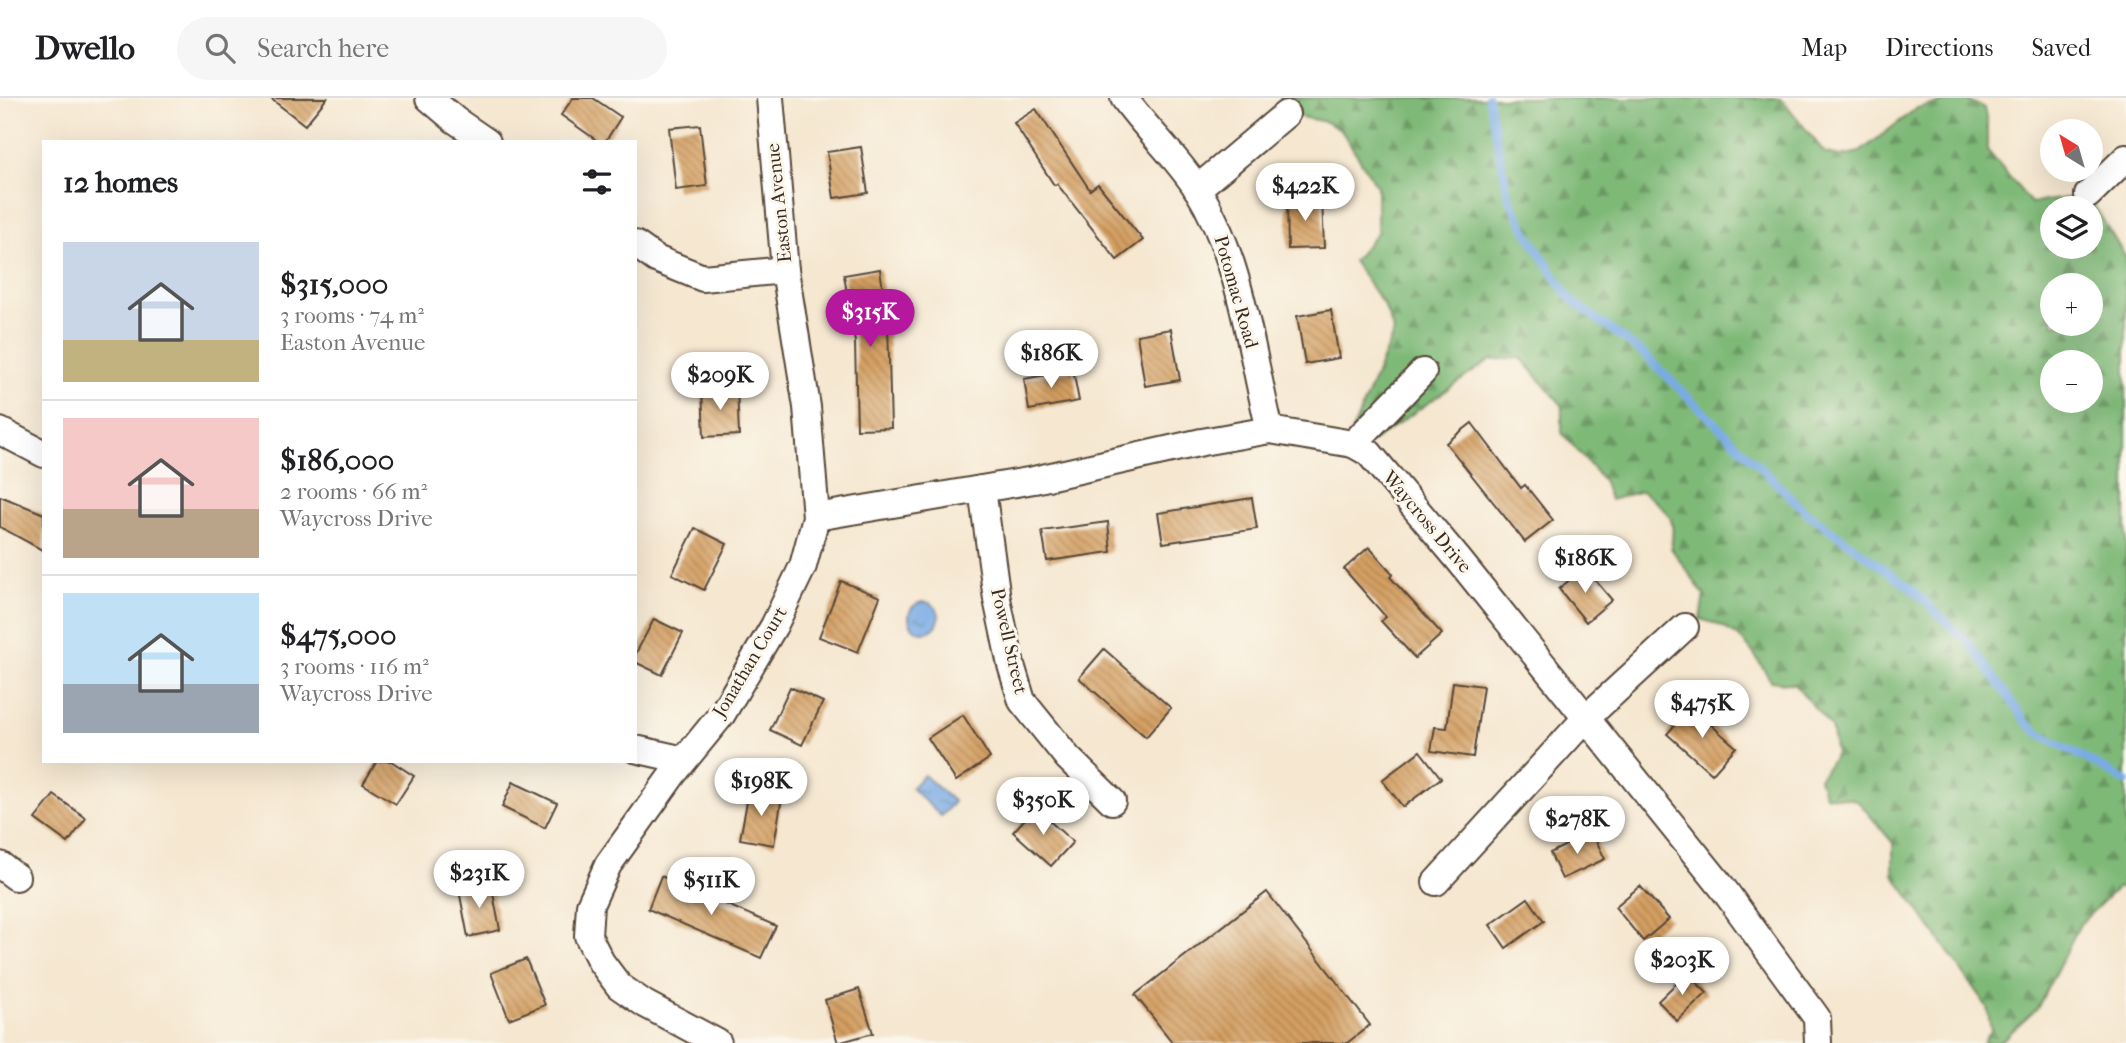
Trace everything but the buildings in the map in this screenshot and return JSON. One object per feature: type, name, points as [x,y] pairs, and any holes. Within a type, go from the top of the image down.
[{"type":"street","points":[[429,98],[484,140]]},
{"type":"street","name":"Easton Avenue","points":[[770,98],[785,270],[807,407],[816,517]]},
{"type":"street","name":"Potomac Road","points":[[1124,98],[1197,189],[1221,235],[1236,280],[1270,430]]},
{"type":"street","points":[[1197,189],[1286,114]]},
{"type":"street","points":[[2088,195],[2126,158]]},
{"type":"street","points":[[637,245],[656,259],[703,278],[785,270]]},
{"type":"street","points":[[1353,444],[1423,372]]},
{"type":"street","name":"Waycross Drive","points":[[816,517],[1034,480],[1202,442],[1270,430],[1353,444],[1369,453],[1721,887],[1817,1018],[1818,1043]]},
{"type":"street","points":[[0,431],[42,453]]},
{"type":"street","name":"Powell Street","points":[[982,489],[997,599],[1022,701],[1068,758],[1112,801]]},
{"type":"street","name":"Jonathan Court","points":[[718,1043],[645,1004],[619,986],[601,962],[588,936],[590,905],[608,865],[684,760],[722,715],[774,626],[803,566],[816,517]]},
{"type":"street","points":[[1436,882],[1586,718],[1685,627]]},
{"type":"street","points":[[637,749],[684,760]]},
{"type":"green space","points":[[1289,98],[1781,98],[1825,153],[1841,156],[1860,152],[1917,108],[1963,98],[1984,108],[1987,150],[2031,203],[2040,202],[2040,259],[2103,259],[2103,220],[2126,258],[2126,887],[2117,888],[2080,924],[2037,1009],[1999,1043],[1983,1043],[1991,1031],[1987,1007],[1893,874],[1893,843],[1857,800],[1825,795],[1819,778],[1836,754],[1831,727],[1795,684],[1771,681],[1750,649],[1735,634],[1700,619],[1704,595],[1671,548],[1673,527],[1668,514],[1642,491],[1610,500],[1603,480],[1562,433],[1562,405],[1521,358],[1490,360],[1366,446],[1349,438],[1394,332],[1385,307],[1353,261],[1377,233],[1377,186],[1341,130],[1326,122],[1286,114]]},
{"type":"water","points":[[924,602],[935,606],[939,617],[935,628],[924,632],[913,628],[909,617],[913,606]]},
{"type":"water","points":[[924,775],[954,802],[941,816],[911,788]]},
{"type":"waterway","points":[[1488,98],[1509,198],[1529,236],[1570,299],[1644,354],[1806,512],[1911,588],[1970,644],[2026,722],[2037,732],[2126,781]]}]
